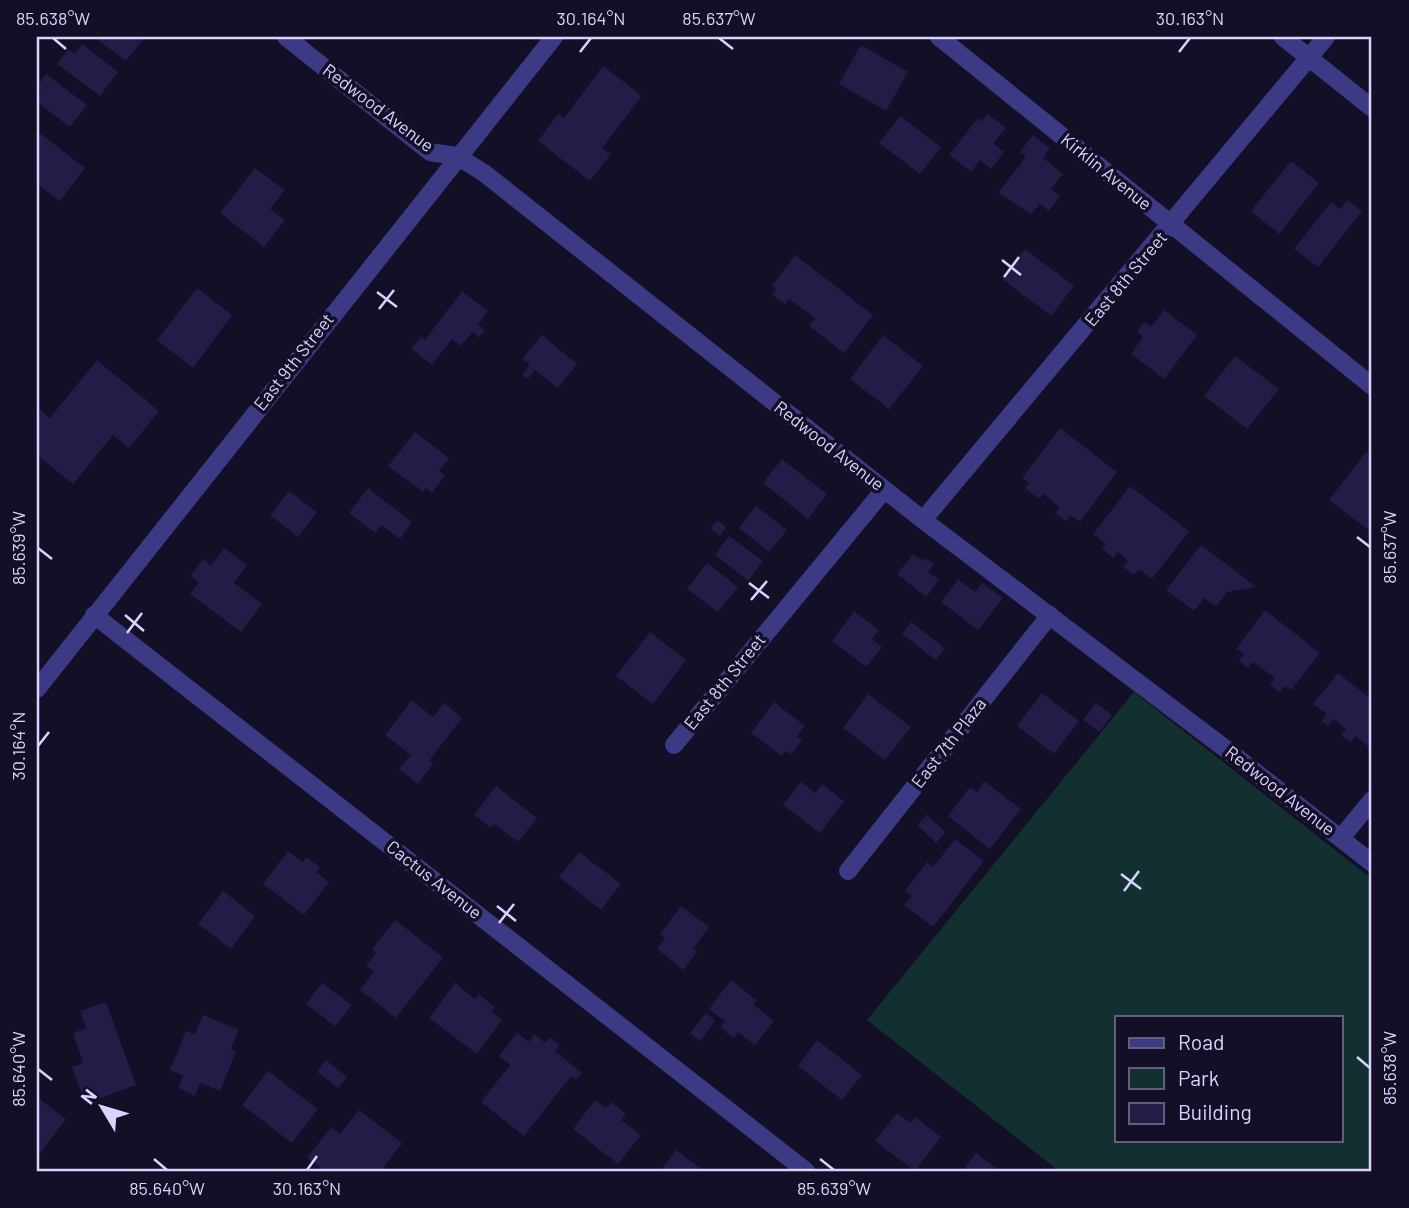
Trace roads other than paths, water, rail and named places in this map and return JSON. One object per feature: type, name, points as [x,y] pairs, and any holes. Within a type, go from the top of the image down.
[{"type":"street","name":"Redwood Avenue","points":[[286,37],[430,152],[457,156],[484,173],[884,490],[1372,863]]},
{"type":"street","name":"East 9th Street","points":[[37,689],[554,37]]},
{"type":"street","name":"Kirklin Avenue","points":[[939,37],[1372,386]]},
{"type":"street","points":[[1283,37],[1372,108]]},
{"type":"street","name":"East 8th Street","points":[[923,520],[1326,37]]},
{"type":"street","name":"East 8th Street","points":[[674,745],[884,490]]},
{"type":"street","name":"Cactus Avenue","points":[[94,615],[806,1171]]},
{"type":"street","name":"East 7th Plaza","points":[[848,871],[1050,615]]},
{"type":"street","points":[[1341,838],[1372,800]]}]
